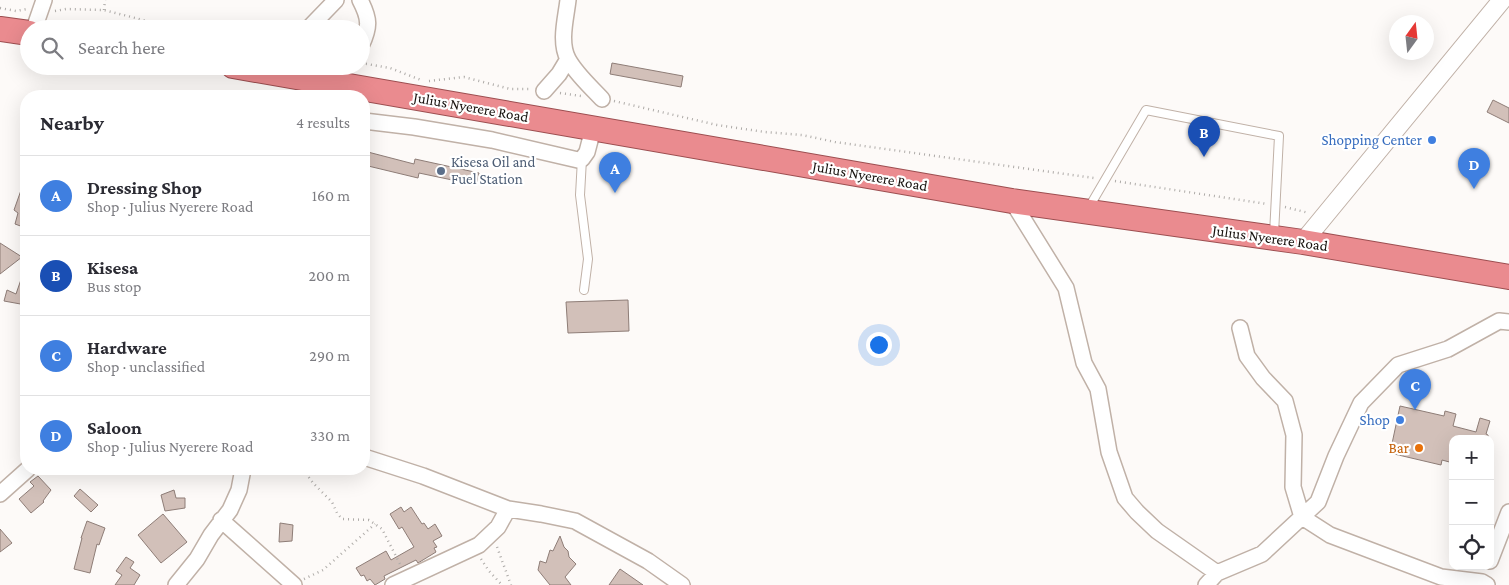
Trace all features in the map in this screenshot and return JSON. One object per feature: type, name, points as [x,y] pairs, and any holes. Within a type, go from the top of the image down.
[{"type":"highway","points":[[23,20],[38,14]]},
{"type":"highway","points":[[0,29],[20,21]]},
{"type":"highway","name":"Julius Nyerere Road","points":[[306,75],[593,129],[1012,201],[1303,242],[1509,278]]},
{"type":"street","points":[[317,20],[336,0]]},
{"type":"street","points":[[360,0],[367,20]]},
{"type":"street","points":[[568,0],[564,33],[568,59],[602,99]]},
{"type":"street","points":[[1303,242],[1502,0]]},
{"type":"street","points":[[544,91],[559,74],[568,59]]},
{"type":"street","points":[[370,122],[492,140],[582,159],[587,152],[593,129]]},
{"type":"street","points":[[1012,201],[1066,288],[1084,363],[1098,389],[1109,452],[1125,498],[1157,531],[1217,572]]},
{"type":"street","points":[[1206,585],[1217,572],[1262,554],[1318,502],[1360,403],[1398,364],[1448,349],[1499,321],[1509,322]]},
{"type":"street","points":[[1240,328],[1247,356],[1263,378],[1285,401],[1294,435],[1293,487],[1302,517],[1330,535],[1441,577],[1483,584],[1487,570]]},
{"type":"street","points":[[370,459],[423,476],[508,509],[575,521],[648,562],[682,585]]},
{"type":"street","points":[[0,494],[21,475]]},
{"type":"street","points":[[176,585],[200,554],[236,500],[242,475]]},
{"type":"street","points":[[393,585],[478,545],[498,527],[508,509]]},
{"type":"street","points":[[1494,551],[1509,512]]},
{"type":"street","points":[[221,520],[294,584]]},
{"type":"lane","points":[[1087,211],[1146,110],[1278,136],[1274,238]]},
{"type":"lane","points":[[582,159],[580,195],[588,259],[584,290]]},
{"type":"path","points":[[104,10],[105,0]]},
{"type":"path","points":[[0,8],[38,14],[66,9],[104,10],[143,20]]},
{"type":"path","points":[[370,65],[390,68],[425,81],[464,77],[510,89],[538,89],[602,99],[717,125],[802,135],[835,142],[1104,179],[1275,205],[1325,216]]},
{"type":"path","points":[[307,475],[332,502],[342,519],[365,519],[382,529],[408,579]]},
{"type":"path","points":[[294,584],[323,570],[375,524]]},
{"type":"path","points":[[501,542],[496,548],[511,585]]},
{"type":"path","points":[[478,545],[481,560],[502,585]]},
{"type":"building","points":[[612,63],[683,76],[681,87],[610,74]]},
{"type":"building","points":[[1493,100],[1509,108],[1509,123],[1487,112]]},
{"type":"building","points":[[370,153],[414,164],[415,159],[479,173],[476,185],[419,173],[418,178],[370,166]]},
{"type":"building","points":[[20,193],[20,226],[15,224],[18,213],[14,210]]},
{"type":"building","points":[[0,243],[20,256],[20,259],[0,274]]},
{"type":"building","points":[[20,282],[20,304],[4,301],[7,290],[16,294]]},
{"type":"building","points":[[628,300],[629,331],[568,333],[566,302]]},
{"type":"building","points":[[1400,406],[1444,416],[1445,411],[1456,414],[1453,426],[1476,432],[1480,418],[1490,421],[1486,434],[1488,435],[1449,435],[1449,462],[1442,460],[1441,465],[1390,453]]},
{"type":"building","points":[[38,476],[51,490],[44,502],[31,513],[19,499],[34,486],[30,482]]},
{"type":"building","points":[[80,489],[98,505],[91,512],[74,496]]},
{"type":"building","points":[[174,490],[176,498],[185,498],[185,508],[165,511],[161,495]]},
{"type":"building","points":[[401,507],[404,512],[411,507],[422,524],[424,523],[428,529],[435,524],[442,536],[433,541],[437,547],[434,548],[436,552],[418,563],[416,560],[384,576],[385,579],[375,585],[370,579],[367,581],[364,575],[361,576],[356,568],[386,551],[391,560],[414,547],[402,527],[399,529],[390,514]]},
{"type":"building","points":[[163,514],[187,542],[161,563],[138,535]]},
{"type":"building","points":[[87,521],[105,528],[99,545],[97,544],[90,573],[74,569]]},
{"type":"building","points":[[280,523],[293,525],[292,541],[279,542]]},
{"type":"building","points":[[0,529],[12,543],[0,552]]},
{"type":"building","points":[[560,536],[569,557],[576,564],[565,577],[571,585],[550,585],[538,570],[540,561],[546,563],[550,550],[553,551]]},
{"type":"building","points":[[126,557],[134,562],[130,568],[140,575],[134,585],[115,585],[122,575],[116,571]]},
{"type":"building","points":[[620,569],[643,585],[609,585]]},
{"type":"place","name":"Shopping Center","points":[[1432,140]]},
{"type":"place","name":"Kisesa","points":[[1204,157]]},
{"type":"place","name":"Kisesa Oil and Fuel Station","points":[[441,171]]},
{"type":"place","name":"Saloon","points":[[1474,189]]},
{"type":"place","name":"Dressing Shop","points":[[615,193]]},
{"type":"place","name":"Hardware","points":[[1415,410]]},
{"type":"place","name":"Shop","points":[[1400,420]]},
{"type":"place","name":"Bar","points":[[1419,448]]}]
